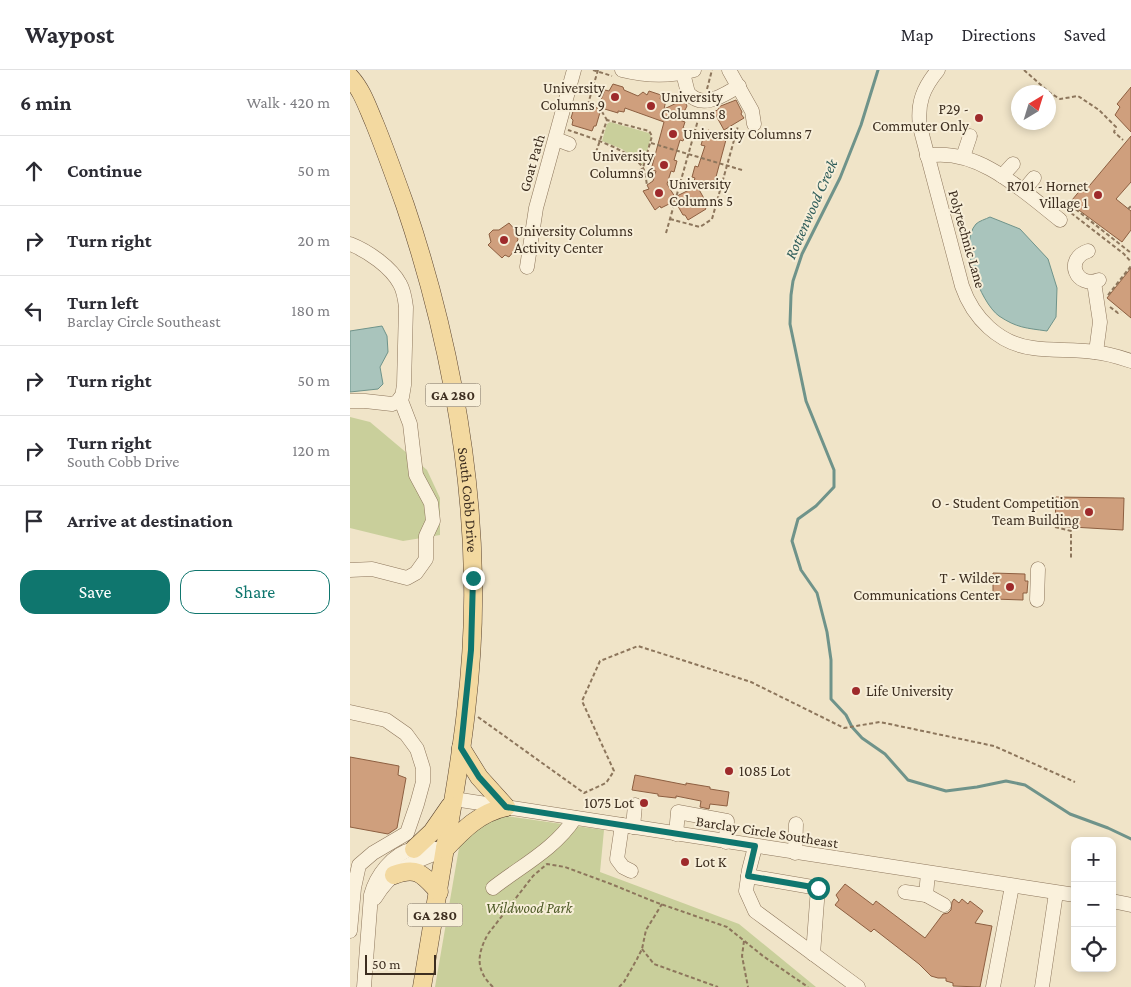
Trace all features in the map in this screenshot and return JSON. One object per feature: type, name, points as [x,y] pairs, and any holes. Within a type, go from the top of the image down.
[{"type":"main road","name":"South Cobb Drive","points":[[355,77],[396,180],[425,270],[440,328],[456,412],[469,513],[473,578],[471,650],[466,708],[454,799],[422,987]]},
{"type":"main road","points":[[445,850],[462,831],[478,818],[493,810],[506,807],[479,777],[461,748]]},
{"type":"main road","points":[[414,849],[432,832],[454,799]]},
{"type":"main road","points":[[394,876],[406,872],[416,872],[425,877],[439,892]]},
{"type":"street","name":"Goat Path","points":[[527,267],[534,217],[561,137],[574,70]]},
{"type":"street","points":[[730,70],[752,111],[754,124]]},
{"type":"street","name":"Polytechnic Lane","points":[[938,70],[923,91],[919,109],[920,126],[969,304],[982,321],[996,334],[1020,345],[1032,348],[1096,352],[1131,361]]},
{"type":"street","points":[[619,74],[653,76],[688,71],[688,93],[695,100],[704,102],[715,99],[739,86]]},
{"type":"street","points":[[963,157],[970,136]]},
{"type":"street","points":[[927,156],[942,154],[963,157],[1002,176],[1050,204],[1062,216]]},
{"type":"street","points":[[1002,176],[1013,164]]},
{"type":"street","points":[[1024,190],[1034,178]]},
{"type":"street","points":[[350,244],[375,258],[393,273],[401,285],[405,296],[404,385],[400,398],[392,404],[350,401]]},
{"type":"street","points":[[1088,251],[1078,258],[1075,270],[1082,280],[1097,281],[1100,322],[1096,352]]},
{"type":"street","points":[[350,570],[372,569],[407,578],[416,573],[426,559],[426,536],[433,521],[433,512],[431,503],[416,475],[410,424],[400,398]]},
{"type":"street","points":[[1036,600],[1038,569]]},
{"type":"street","points":[[350,712],[386,720],[406,734],[417,749],[423,768],[421,789],[407,833],[359,865],[353,897],[350,931]]},
{"type":"street","name":"Barclay Circle Southeast","points":[[454,799],[1071,895]]},
{"type":"street","points":[[631,871],[620,865],[617,859],[635,805]]},
{"type":"street","points":[[676,834],[678,812],[727,821],[726,842]]},
{"type":"street","points":[[493,888],[544,852],[570,825],[574,818]]},
{"type":"street","points":[[795,853],[796,824]]},
{"type":"street","points":[[755,846],[744,871],[746,891],[756,911],[858,987]]},
{"type":"street","points":[[364,987],[373,889],[385,869],[397,856],[414,849],[445,850]]},
{"type":"street","points":[[371,905],[380,890],[409,863],[445,850]]},
{"type":"street","points":[[744,871],[818,888],[813,954]]},
{"type":"street","points":[[926,895],[928,873]]},
{"type":"street","points":[[993,987],[1012,886]]},
{"type":"street","points":[[905,892],[926,895],[944,905]]},
{"type":"street","points":[[1042,987],[1056,893]]},
{"type":"street","points":[[1116,902],[1131,905]]},
{"type":"path","points":[[593,70],[619,74]]},
{"type":"path","points":[[666,233],[712,70]]},
{"type":"path","points":[[1024,70],[1060,100],[1078,96],[1099,110],[1116,127],[1114,132],[1123,140]]},
{"type":"path","points":[[598,71],[588,104],[599,107],[607,120],[650,131],[652,136],[644,168],[647,185]]},
{"type":"path","points":[[596,152],[607,120]]},
{"type":"path","points":[[670,219],[700,227],[712,219],[738,126]]},
{"type":"path","points":[[561,137],[600,141],[627,154],[644,168]]},
{"type":"path","points":[[650,143],[742,170]]},
{"type":"path","points":[[633,176],[644,168]]},
{"type":"path","points":[[1104,299],[1131,264],[1124,254],[1062,216],[1070,204],[1131,253]]},
{"type":"path","points":[[1128,209],[1131,206]]},
{"type":"path","points":[[1071,527],[1071,559]]},
{"type":"path","points":[[1055,528],[1071,531]]},
{"type":"path","points":[[466,708],[584,793],[606,783],[614,771],[582,701],[600,661],[638,646],[751,682],[844,728],[880,722],[994,746],[1075,782]]},
{"type":"path","points":[[493,987],[485,979],[480,966],[479,959],[483,943],[533,876],[547,864],[574,870],[727,927],[808,987]]},
{"type":"path","points":[[619,987],[624,982],[642,949],[646,930],[662,904]]},
{"type":"path","points":[[744,940],[742,956],[748,987]]},
{"type":"path","points":[[642,949],[654,964],[718,987]]},
{"type":"green space","points":[[610,122],[649,133],[651,137],[643,165],[622,149],[602,141],[607,124]]},
{"type":"green space","points":[[350,417],[370,422],[427,470],[440,498],[440,535],[403,541],[350,528]]},
{"type":"green space","name":"Wildwood Park","points":[[507,816],[604,830],[600,872],[739,924],[816,987],[435,987],[459,848],[478,826]]},
{"type":"water","points":[[990,217],[1020,229],[1048,259],[1057,288],[1056,317],[1047,331],[1011,323],[999,316],[985,299],[974,272],[969,245],[971,233],[976,224]]},
{"type":"water","points":[[382,326],[387,336],[388,352],[380,367],[383,384],[378,389],[350,392],[350,331]]},
{"type":"building","points":[[613,84],[623,87],[624,90],[638,96],[643,92],[647,95],[649,91],[661,95],[660,99],[666,100],[664,109],[681,101],[685,102],[687,106],[685,110],[671,117],[685,122],[683,128],[687,129],[683,141],[680,140],[674,160],[677,161],[674,172],[671,171],[667,184],[675,197],[697,186],[706,202],[703,204],[706,209],[688,220],[675,201],[661,208],[660,206],[655,210],[643,191],[649,189],[647,185],[653,181],[656,171],[651,170],[664,122],[625,108],[624,112],[618,111],[618,113],[598,107],[605,90],[609,91]]},
{"type":"building","points":[[1131,87],[1131,132],[1115,115],[1120,107],[1117,104]]},
{"type":"building","points":[[736,100],[744,118],[724,130],[714,112],[719,109],[718,107]]},
{"type":"building","points":[[583,104],[601,109],[596,126],[594,126],[592,131],[572,125],[573,120],[571,118],[574,108],[576,106],[582,107]]},
{"type":"building","points":[[708,130],[727,136],[713,188],[693,184],[695,178],[692,177],[695,166],[698,167],[705,146],[701,145],[704,135],[707,136]]},
{"type":"building","name":"R701 - Hornet Village 1","points":[[1131,136],[1131,182],[1116,199],[1131,211],[1131,230],[1122,242],[1072,205],[1072,200],[1082,188],[1085,191]]},
{"type":"building","name":"University Columns Activity Center","points":[[509,223],[516,231],[515,234],[518,239],[514,251],[509,257],[505,255],[502,258],[488,245],[491,242],[489,234],[493,230],[499,230]]},
{"type":"building","points":[[1131,268],[1131,318],[1107,298]]},
{"type":"building","name":"O - Student Competition Team Building","points":[[1056,497],[1124,498],[1123,530],[1055,526]]},
{"type":"building","name":"T - Wilder Communications Center","points":[[993,573],[1025,574],[1025,581],[1028,581],[1027,593],[1023,593],[1023,600],[993,599]]},
{"type":"building","points":[[350,757],[399,766],[398,775],[406,778],[397,828],[388,834],[350,827]]},
{"type":"building","points":[[635,775],[686,785],[686,783],[710,787],[710,789],[729,792],[727,806],[710,804],[709,809],[700,807],[701,801],[676,796],[676,798],[658,796],[658,794],[632,790]]},
{"type":"building","points":[[845,884],[873,905],[876,901],[925,938],[943,914],[951,910],[954,899],[959,903],[962,899],[968,904],[970,901],[983,911],[975,923],[992,926],[980,987],[953,986],[953,983],[946,981],[946,978],[931,976],[919,964],[874,929],[871,932],[835,905],[839,900],[836,895]]},
{"type":"waterway","name":"Rottenwood Creek","points":[[878,70],[861,125],[840,178],[802,254],[793,281],[791,295],[790,324],[806,401],[834,470],[834,487],[816,506],[798,519],[792,541],[801,570],[817,593],[827,632],[831,660],[831,699],[846,715],[852,727],[862,738],[885,754],[908,780],[946,791],[1006,781],[1025,785],[1070,814],[1131,839]]},
{"type":"place","name":"University Columns 9","points":[[615,97]]},
{"type":"place","name":"University Columns 8","points":[[651,106]]},
{"type":"place","name":"P29 - Commuter Only","points":[[979,118]]},
{"type":"place","name":"University Columns 7","points":[[673,134]]},
{"type":"place","name":"University Columns 6","points":[[664,165]]},
{"type":"place","name":"University Columns 5","points":[[659,193]]},
{"type":"place","name":"R701 - Hornet Village 1","points":[[1098,195]]},
{"type":"place","name":"University Columns Activity Center","points":[[504,240]]},
{"type":"place","name":"O - Student Competition Team Building","points":[[1089,512]]},
{"type":"place","name":"T - Wilder Communications Center","points":[[1010,587]]},
{"type":"place","name":"Life University","points":[[856,691]]},
{"type":"place","name":"1085 Lot","points":[[729,771]]},
{"type":"place","name":"1075 Lot","points":[[644,803]]},
{"type":"place","name":"Lot K","points":[[685,862]]},
{"type":"route","points":[[473,578],[471,650],[461,748],[479,777],[506,807],[755,846],[748,876],[818,888]]}]
